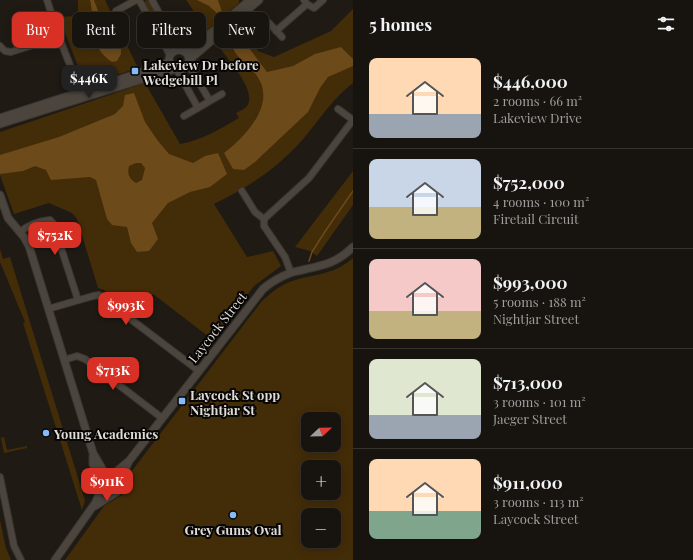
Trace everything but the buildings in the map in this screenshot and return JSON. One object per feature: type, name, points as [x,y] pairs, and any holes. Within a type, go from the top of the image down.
[{"type":"street","points":[[47,0],[51,12]]},
{"type":"street","points":[[116,11],[137,0],[198,108]]},
{"type":"street","points":[[152,0],[189,62],[210,101]]},
{"type":"street","points":[[240,12],[250,2],[259,0]]},
{"type":"street","points":[[276,31],[306,2],[314,8],[323,0]]},
{"type":"street","points":[[269,23],[282,37]]},
{"type":"street","points":[[0,124],[164,64],[170,58],[214,33]]},
{"type":"street","points":[[0,118],[82,94],[184,69],[214,36]]},
{"type":"street","points":[[0,46],[5,51],[11,52],[24,48]]},
{"type":"street","points":[[63,48],[82,94]]},
{"type":"street","points":[[184,116],[222,94]]},
{"type":"street","points":[[291,273],[284,257],[264,226],[264,219],[309,178],[353,120],[338,109]]},
{"type":"street","points":[[242,191],[255,212],[264,219]]},
{"type":"street","points":[[0,195],[8,218],[29,246],[93,453],[109,477],[117,480],[119,488],[114,495],[93,508]]},
{"type":"street","points":[[20,232],[27,227],[46,221],[50,220],[53,223],[78,300]]},
{"type":"street","name":"Laycock Street","points":[[109,477],[129,461],[263,289],[281,277],[291,273],[325,265],[342,257],[353,247]]},
{"type":"street","points":[[48,309],[93,296],[103,297],[199,371]]},
{"type":"street","points":[[64,360],[78,356],[85,359],[162,418]]},
{"type":"street","points":[[93,453],[93,464],[101,487],[106,495],[114,495]]},
{"type":"street","name":"Laycock Street","points":[[119,488],[129,461]]},
{"type":"street","points":[[0,477],[14,546],[21,560]]},
{"type":"street","points":[[55,560],[93,508],[102,481],[109,477]]},
{"type":"shaded area","points":[[78,0],[90,0],[92,12],[78,12]]},
{"type":"shaded area","points":[[90,0],[94,0],[99,12],[91,12]]},
{"type":"shaded area","points":[[94,0],[105,0],[111,12],[99,12]]},
{"type":"shaded area","points":[[146,0],[150,1],[156,12],[149,12],[144,4]]},
{"type":"shaded area","points":[[186,0],[199,0],[209,6],[219,3],[218,0],[239,0],[239,3],[228,12],[214,12],[214,24],[207,30],[206,12],[194,12]]},
{"type":"shaded area","points":[[197,0],[218,0],[222,12],[216,12],[209,6]]},
{"type":"shaded area","points":[[353,9],[353,83],[333,102],[304,138],[284,159],[262,176],[214,204],[247,257],[273,251],[281,266],[254,286],[213,340],[153,294],[136,315],[104,290],[98,288],[77,219],[72,213],[49,203],[14,214],[0,175],[0,132],[145,83],[180,144],[196,140],[211,134],[239,118],[236,113],[244,108],[249,101],[249,94],[243,79],[220,48],[256,48],[258,51],[274,57],[331,31]]},
{"type":"shaded area","points":[[72,16],[72,48],[128,48],[138,68],[88,84],[84,82],[64,30],[64,17]]},
{"type":"shaded area","points":[[341,47],[353,59],[353,66],[328,77],[320,88],[308,112],[255,162],[244,170],[233,169],[224,153],[249,129],[261,108],[263,98],[262,87],[257,76],[233,48],[249,48],[267,72],[293,66],[315,54]]},
{"type":"shaded area","points":[[121,48],[121,54],[117,61],[112,62],[104,56],[99,49]]},
{"type":"shaded area","points":[[169,48],[176,48],[171,51]]},
{"type":"shaded area","points":[[134,93],[145,122],[169,154],[193,163],[205,156],[218,153],[227,174],[210,187],[190,192],[168,203],[152,223],[158,239],[149,251],[137,252],[131,243],[127,227],[112,225],[107,219],[96,180],[90,177],[51,180],[46,170],[35,166],[23,171],[0,174],[0,155],[59,137],[115,114],[123,106],[125,95]],"holes":[[[136,163],[141,163],[145,168],[142,180],[136,183],[129,176],[129,166]]]},
{"type":"shaded area","points":[[353,171],[353,205],[317,256],[310,251],[295,247]]},
{"type":"shaded area","points":[[0,249],[3,259],[10,257],[85,501],[82,510],[23,323],[25,322],[0,262]]},
{"type":"shaded area","points":[[353,258],[353,560],[65,560],[104,506],[122,495],[131,472],[262,301],[285,284],[336,269]]},
{"type":"shaded area","points":[[4,437],[7,450],[27,446],[27,448],[4,453],[1,438]]},
{"type":"shaded area","points":[[0,520],[6,548],[11,560],[0,560]]},
{"type":"waterway","points":[[309,261],[312,252],[353,191]]},
{"type":"place","name":"Lakeview Dr before Wedgebill Pl","points":[[135,71]]},
{"type":"place","name":"Laycock St opp Nightjar St","points":[[182,401]]},
{"type":"place","name":"Young Academics","points":[[46,433]]},
{"type":"place","name":"Grey Gums Oval","points":[[233,515]]}]
